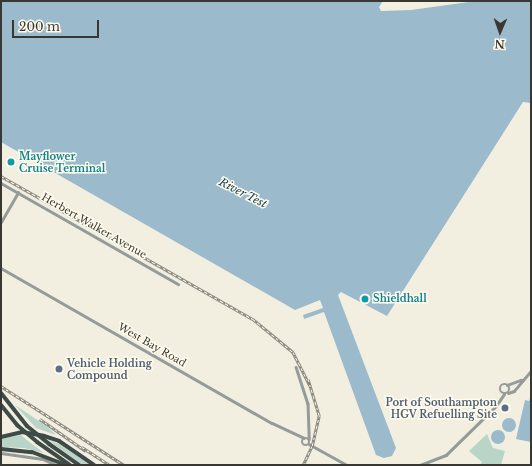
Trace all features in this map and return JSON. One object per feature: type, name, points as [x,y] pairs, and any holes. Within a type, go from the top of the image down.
[{"type":"highway","points":[[2,395],[27,426],[49,444],[79,465]]},
{"type":"highway","points":[[1,405],[17,425],[37,442],[70,465]]},
{"type":"highway","points":[[1,437],[22,432],[44,436],[59,441],[94,465]]},
{"type":"highway","points":[[1,449],[32,452],[66,465]]},
{"type":"street","name":"Herbert Walker Avenue","points":[[1,183],[178,284]]},
{"type":"street","points":[[1,222],[18,192]]},
{"type":"street","name":"West Bay Road","points":[[1,268],[294,435],[302,442]]},
{"type":"street","points":[[296,367],[308,403],[309,444]]},
{"type":"street","points":[[420,465],[446,455],[496,406],[504,394],[514,391],[521,380],[531,371]]},
{"type":"street","points":[[504,394],[501,388],[521,380]]},
{"type":"street","points":[[507,385],[510,389],[508,393]]},
{"type":"street","points":[[309,430],[302,442],[305,446],[309,444],[347,465]]},
{"type":"street","name":"West Bay Road","points":[[294,435],[309,439]]},
{"type":"street","points":[[1,453],[43,459],[56,465]]},
{"type":"green space","points":[[15,405],[45,425],[56,435],[36,428]]},
{"type":"green space","points":[[487,434],[493,448],[505,451],[501,465],[480,465],[482,462],[469,451]]},
{"type":"green space","points":[[21,435],[44,453],[24,448],[1,447],[1,439]]},
{"type":"green space","points":[[48,440],[59,444],[91,465],[83,465]]},
{"type":"water","name":"River Test","points":[[1,1],[383,1],[379,7],[381,11],[411,10],[476,1],[531,1],[531,103],[523,102],[387,316],[341,292],[338,295],[396,448],[392,456],[384,458],[376,455],[324,312],[304,319],[303,315],[323,308],[320,300],[295,310],[1,142]]},
{"type":"water","points":[[531,395],[531,442],[516,439],[525,400],[529,401]]},
{"type":"water","points":[[509,418],[514,420],[516,425],[514,430],[509,432],[504,430],[502,425],[504,420]]},
{"type":"water","points":[[498,430],[503,432],[505,437],[503,442],[498,444],[493,442],[491,437],[493,432]]},
{"type":"railway","points":[[1,176],[253,319],[293,352],[310,385]]},
{"type":"railway","points":[[303,465],[312,446],[319,416],[308,380]]},
{"type":"railway","points":[[1,386],[124,465]]},
{"type":"railway","points":[[40,419],[86,451]]},
{"type":"railway","points":[[82,447],[110,465]]},
{"type":"place","name":"Mayflower Cruise Terminal","points":[[11,162]]},
{"type":"place","name":"Shieldhall","points":[[365,299]]},
{"type":"place","name":"Vehicle Holding Compound","points":[[59,369]]},
{"type":"place","name":"Port of Southampton HGV Refuelling Site","points":[[505,408]]}]
